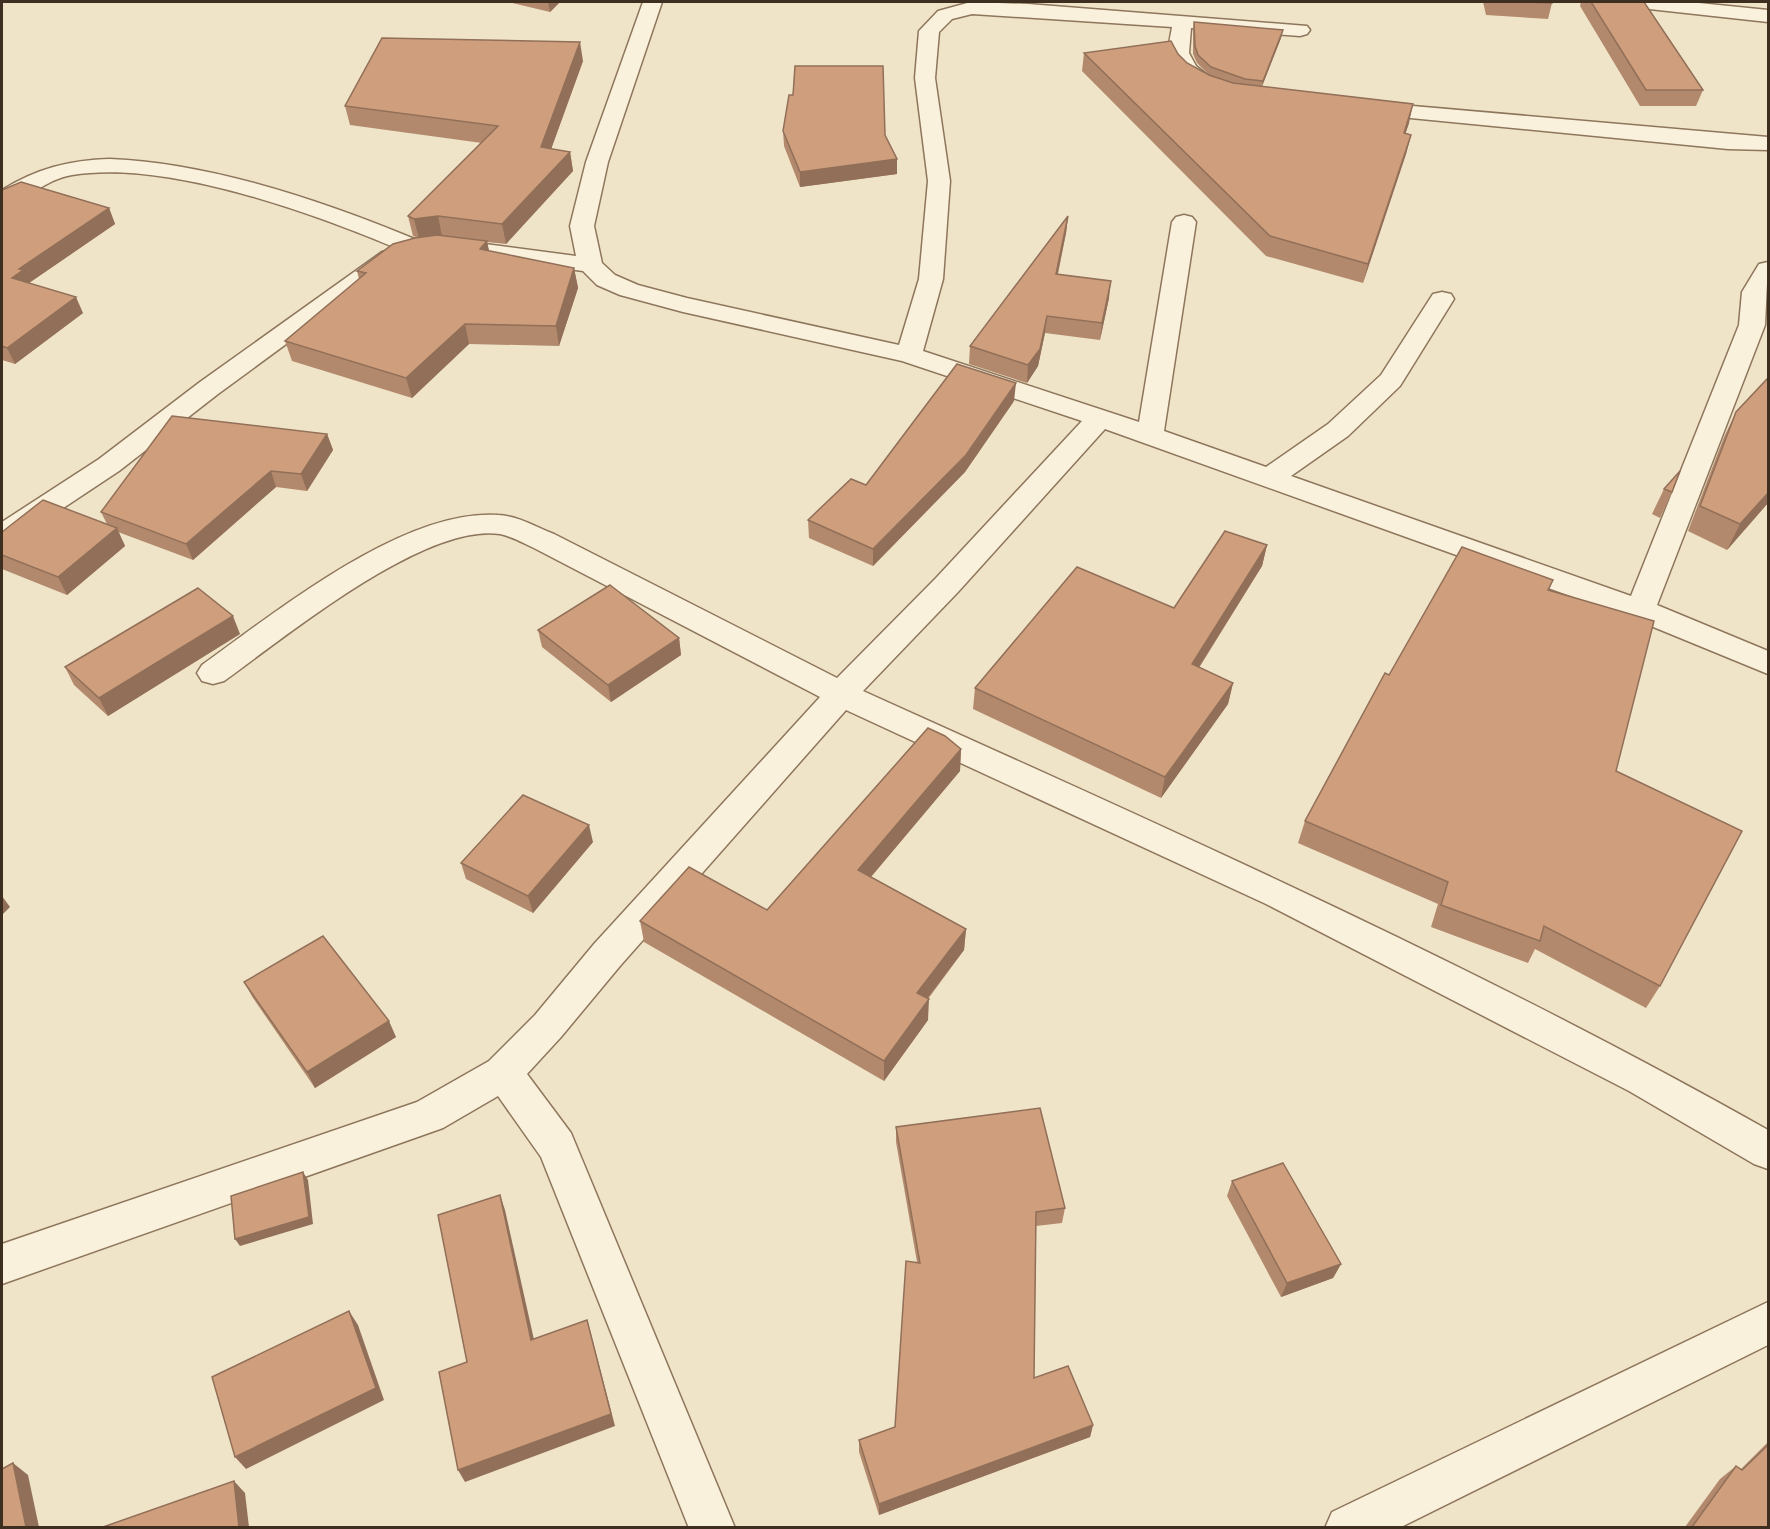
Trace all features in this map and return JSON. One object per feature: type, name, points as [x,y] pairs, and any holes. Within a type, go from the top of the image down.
[{"type":"street","points":[[590,265],[582,226],[597,162],[652,2]]},
{"type":"street","points":[[1640,2],[1768,16]]},
{"type":"street","points":[[909,355],[931,279],[939,181],[925,78],[929,31],[945,15],[971,8],[1300,30]]},
{"type":"street","points":[[1182,22],[1179,53],[1188,70],[1209,86],[1230,93]]},
{"type":"street","points":[[1348,106],[1768,144]]},
{"type":"street","points":[[2,199],[24,185],[71,168],[110,165],[175,171],[259,192],[357,222],[416,248]]},
{"type":"street","points":[[1150,435],[1184,222]]},
{"type":"street","points":[[2,535],[109,465],[209,388],[389,257],[416,248],[466,247],[590,265],[606,280],[629,290],[683,305],[909,355],[1150,435],[1640,610],[1768,663]]},
{"type":"street","points":[[1640,610],[1752,325],[1754,292],[1768,270]]},
{"type":"street","points":[[1269,478],[1338,430],[1391,380],[1442,299]]},
{"type":"street","points":[[2,1264],[429,1116],[503,1073],[548,1026],[607,955],[842,694],[947,585],[1101,418]]},
{"type":"street","points":[[213,673],[369,563],[434,534],[466,526],[498,524],[544,541],[842,694],[1278,894],[1643,1079],[1768,1151]]},
{"type":"street","points":[[503,1073],[556,1146],[711,1527]]},
{"type":"street","points":[[1348,1527],[1768,1323]]},
{"type":"building","points":[[1591,2],[1644,2],[1703,90],[1646,90]]},
{"type":"building","points":[[1194,22],[1283,30],[1263,81],[1245,79],[1211,67],[1198,55],[1195,46]]},
{"type":"building","points":[[382,38],[580,42],[541,147],[570,152],[502,224],[438,216],[414,219],[408,216],[498,126],[345,106]]},
{"type":"building","points":[[1171,41],[1178,54],[1187,63],[1209,75],[1233,83],[1413,104],[1404,133],[1411,135],[1368,264],[1270,236],[1084,53]]},
{"type":"building","points":[[795,66],[883,66],[885,135],[897,159],[800,172],[783,131],[789,95],[793,95]]},
{"type":"building","points":[[21,182],[109,208],[19,269],[23,270],[12,278],[76,297],[7,348],[2,346],[2,190]]},
{"type":"building","points":[[1068,216],[1056,274],[1111,281],[1102,323],[1047,316],[1040,349],[1028,365],[970,346]]},
{"type":"building","points":[[437,235],[487,241],[480,249],[574,268],[556,326],[465,324],[406,378],[285,341],[366,273],[357,271],[393,244]]},
{"type":"building","points":[[957,364],[1016,383],[966,455],[873,549],[808,520],[851,479],[866,485]]},
{"type":"building","points":[[1768,378],[1768,493],[1740,524],[1700,506],[1736,412]]},
{"type":"building","points":[[172,416],[327,434],[301,474],[271,471],[186,544],[101,512]]},
{"type":"building","points":[[1680,471],[1672,492],[1664,489]]},
{"type":"building","points":[[43,500],[117,528],[58,577],[2,555],[2,532]]},
{"type":"building","points":[[1225,531],[1267,545],[1192,664],[1233,683],[1165,777],[975,688],[1077,567],[1174,608]]},
{"type":"building","points":[[1462,547],[1553,580],[1548,590],[1654,621],[1616,771],[1742,831],[1660,986],[1544,926],[1540,941],[1441,905],[1448,882],[1305,821],[1385,673],[1389,675]]},
{"type":"building","points":[[610,585],[679,638],[608,685],[538,630]]},
{"type":"building","points":[[198,588],[233,616],[99,698],[65,667]]},
{"type":"building","points":[[928,728],[945,736],[961,749],[858,870],[966,929],[917,993],[929,999],[884,1061],[640,921],[689,867],[767,910]]},
{"type":"building","points":[[523,795],[589,825],[528,896],[461,863]]},
{"type":"building","points":[[323,936],[389,1021],[307,1072],[244,982]]},
{"type":"building","points":[[1040,1108],[1065,1208],[1036,1212],[1034,1378],[1068,1366],[1093,1425],[879,1504],[859,1440],[895,1427],[906,1261],[920,1263],[896,1127]]},
{"type":"building","points":[[1283,1163],[1341,1264],[1287,1283],[1232,1181]]},
{"type":"building","points":[[303,1172],[309,1217],[235,1239],[231,1196]]},
{"type":"building","points":[[500,1195],[531,1340],[587,1320],[611,1414],[458,1470],[439,1372],[467,1362],[438,1215]]},
{"type":"building","points":[[349,1311],[376,1388],[235,1457],[212,1377]]},
{"type":"building","points":[[1768,1445],[1768,1527],[1692,1527],[1736,1466],[1742,1470]]},
{"type":"building","points":[[13,1463],[26,1527],[2,1527],[2,1469]]},
{"type":"building","points":[[234,1481],[239,1527],[103,1527]]}]
